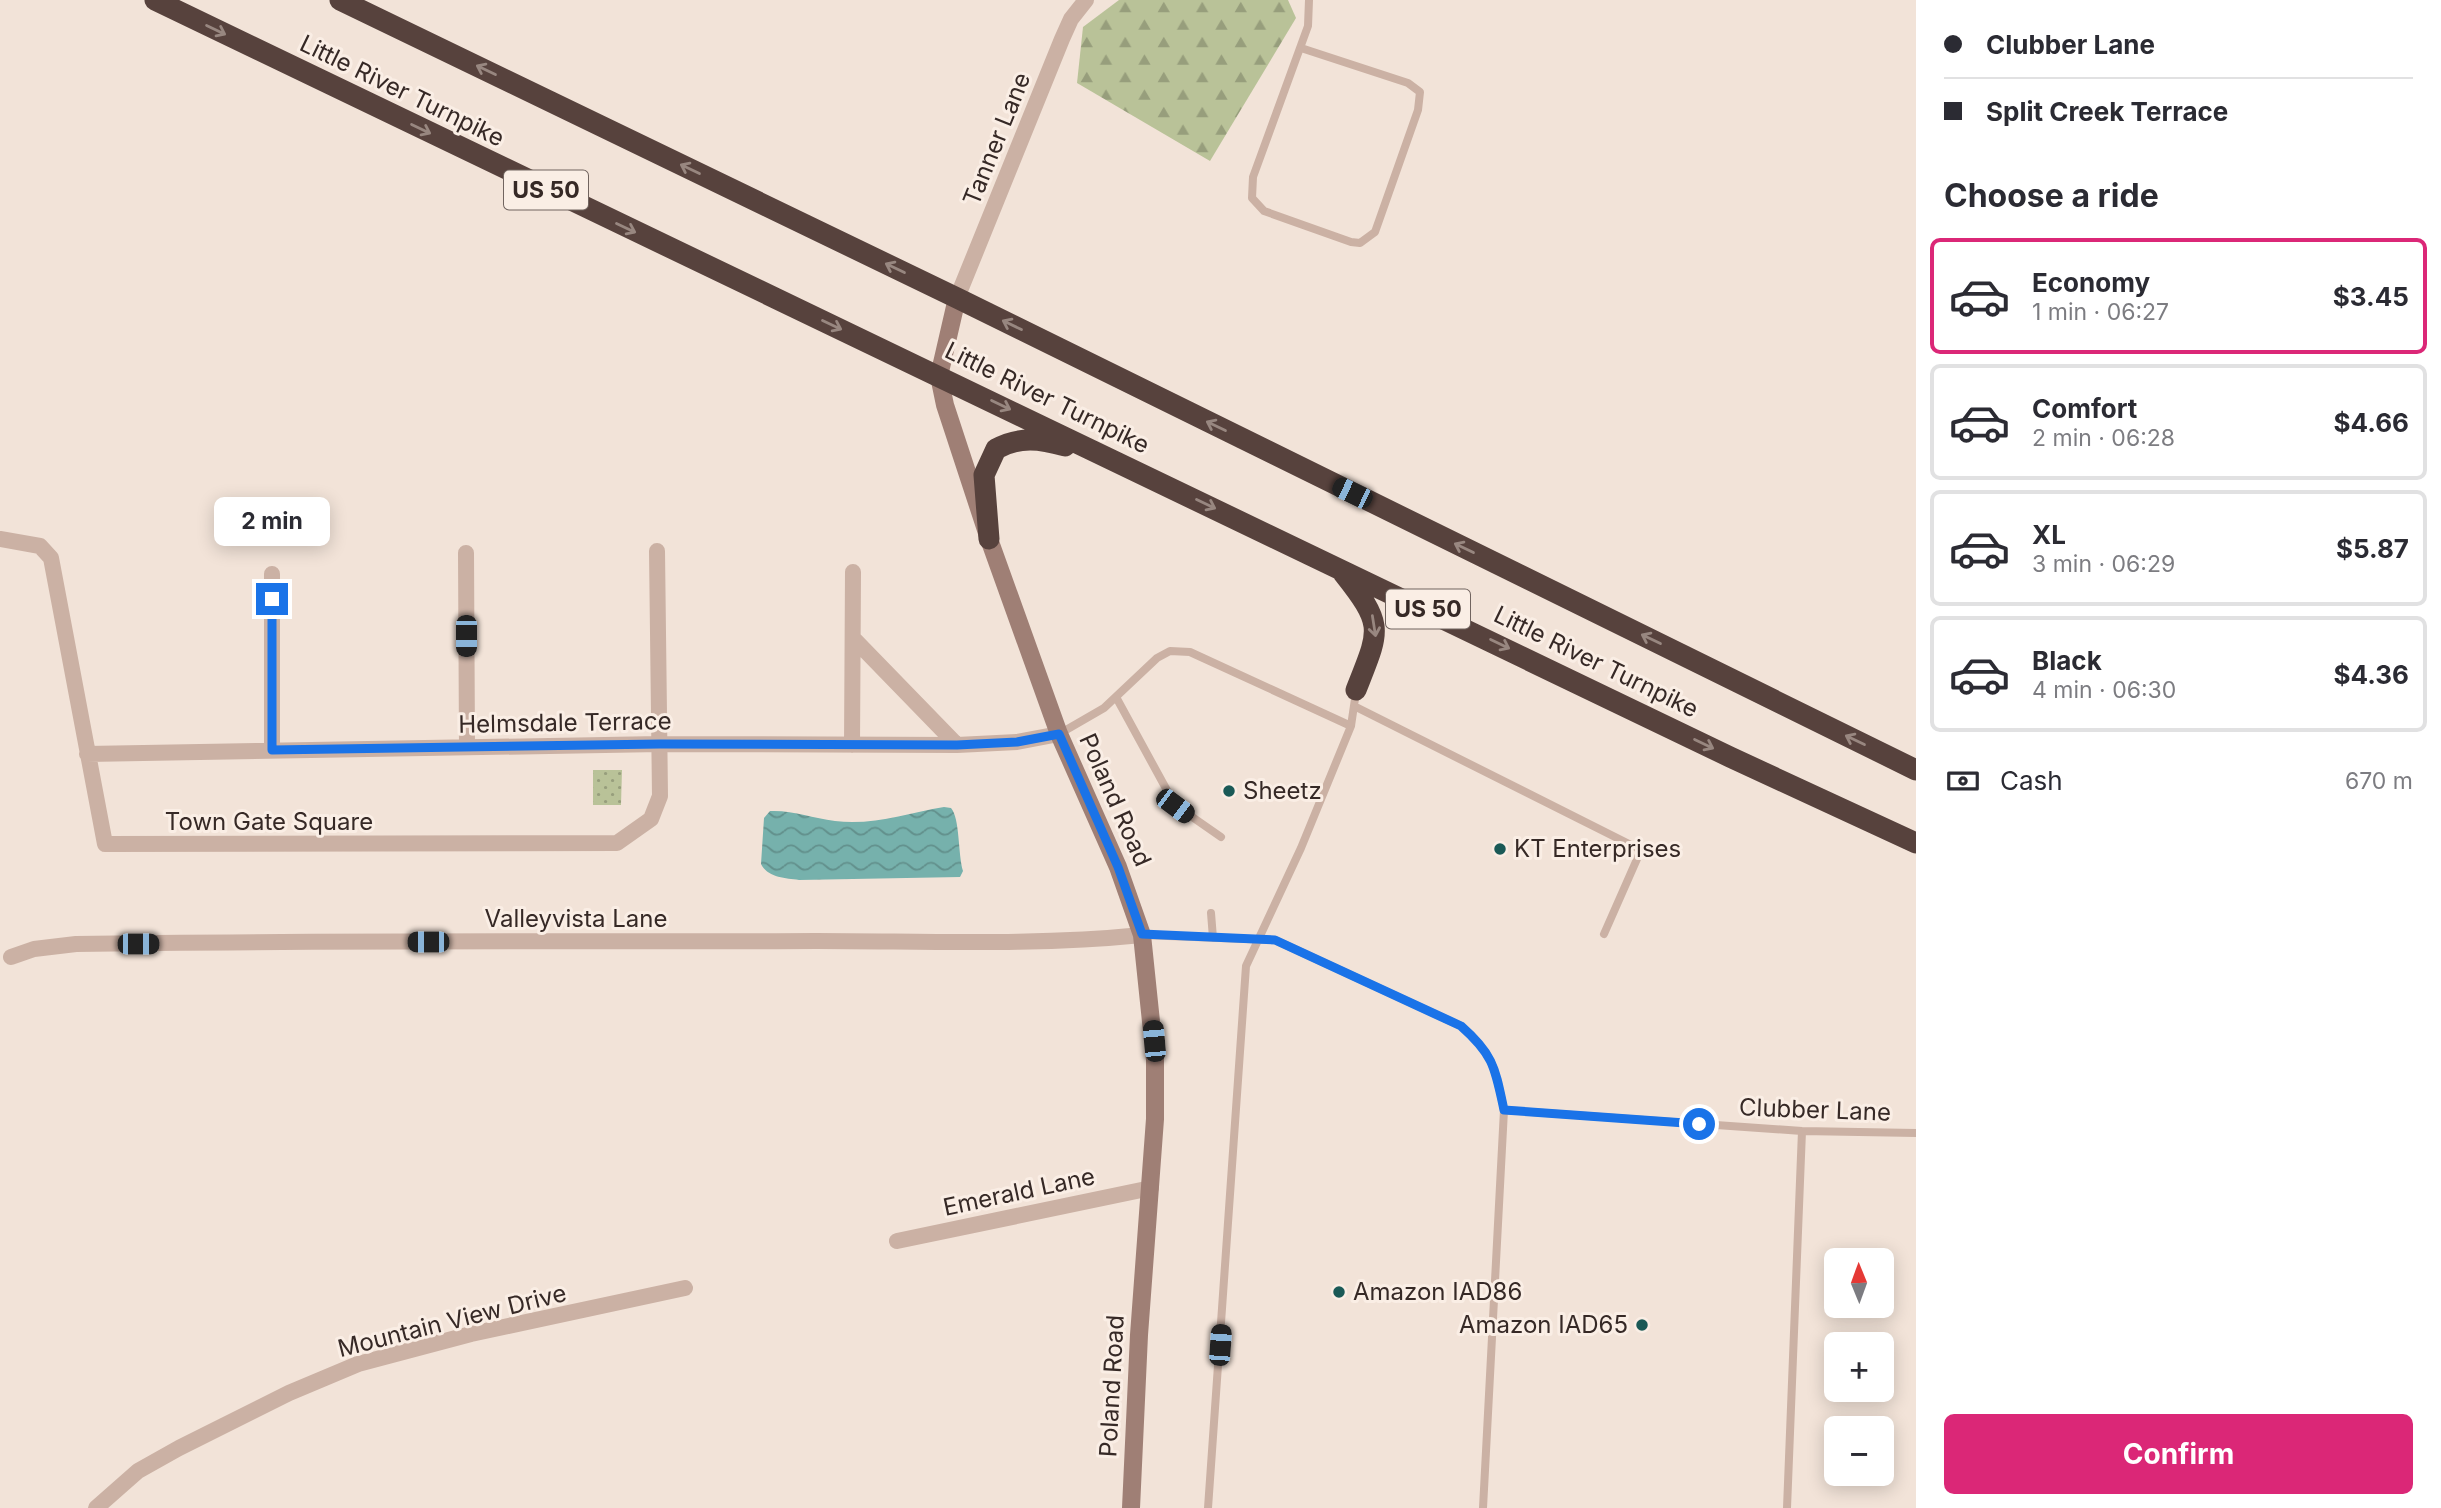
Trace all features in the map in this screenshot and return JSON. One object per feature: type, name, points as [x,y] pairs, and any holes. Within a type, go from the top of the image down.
[{"type":"highway","name":"Little River Turnpike","points":[[155,0],[1916,843]]},
{"type":"highway","name":"Little River Turnpike","points":[[340,0],[957,298],[1916,770]]},
{"type":"highway","points":[[989,539],[984,475],[991,456],[1005,443],[1041,440],[1122,463]]},
{"type":"highway","points":[[1340,568],[1365,601],[1376,625],[1376,640],[1355,698]]},
{"type":"street","name":"Tanner Lane","points":[[957,298],[1062,39],[1071,19],[1086,0]]},
{"type":"street","name":"Poland Road","points":[[957,298],[939,376],[945,405],[989,539],[1059,734],[1118,867],[1142,934],[1155,1060],[1151,1188],[1139,1335],[1131,1508]]},
{"type":"street","name":"Town Gate Square","points":[[0,539],[45,548],[51,558],[105,844],[617,843],[651,819],[660,796],[660,744]]},
{"type":"street","points":[[657,551],[660,744]]},
{"type":"street","points":[[466,553],[467,747]]},
{"type":"street","points":[[852,745],[853,572]]},
{"type":"street","points":[[272,574],[272,750]]},
{"type":"street","points":[[854,639],[957,745]]},
{"type":"street","name":"Helmsdale Terrace","points":[[87,754],[660,744],[957,745],[1017,742],[1059,734]]},
{"type":"street","name":"Valleyvista Lane","points":[[11,957],[34,949],[76,944],[525,941],[967,943],[1079,941],[1142,934]]},
{"type":"street","name":"Emerald Lane","points":[[897,1241],[1151,1188]]},
{"type":"street","name":"Mountain View Drive","points":[[96,1508],[138,1471],[179,1448],[289,1393],[358,1364],[471,1334],[685,1288]]},
{"type":"lane","points":[[1301,47],[1408,83],[1420,92],[1418,110],[1374,232],[1360,243],[1264,211],[1252,198],[1253,177],[1308,26],[1309,0]]},
{"type":"lane","points":[[1059,734],[1084,721],[1116,697],[1157,658],[1170,651],[1190,652],[1351,726]]},
{"type":"lane","points":[[1116,697],[1175,806],[1221,837]]},
{"type":"lane","points":[[1208,1508],[1246,966],[1301,848],[1351,726],[1355,698],[1641,850],[1604,934]]},
{"type":"lane","points":[[1211,913],[1213,938]]},
{"type":"lane","points":[[1142,934],[1213,938],[1258,937],[1275,940],[1461,1026],[1483,1045],[1496,1070],[1504,1110],[1483,1508]]},
{"type":"lane","name":"Clubber Lane","points":[[1504,1110],[1802,1130],[1916,1133]]},
{"type":"lane","points":[[1787,1508],[1802,1130]]},
{"type":"green space","points":[[1119,0],[1288,0],[1296,18],[1210,161],[1077,83],[1083,27]]},
{"type":"green space","points":[[593,770],[622,770],[621,805],[593,805]]},
{"type":"water","points":[[951,808],[956,820],[963,871],[960,877],[799,880],[772,875],[761,864],[764,818],[770,811],[835,821],[863,822]]},
{"type":"place","name":"Sheetz","points":[[1229,791]]},
{"type":"place","name":"KT Enterprises","points":[[1500,849]]},
{"type":"place","name":"Amazon IAD86","points":[[1339,1292]]},
{"type":"place","name":"Amazon IAD65","points":[[1642,1325]]},
{"type":"route","points":[[272,599],[272,750],[660,744],[957,745],[1017,742],[1059,734],[1118,867],[1142,934],[1182,939],[1258,937],[1275,940],[1461,1026],[1483,1045],[1496,1070],[1504,1110],[1699,1124]]}]
